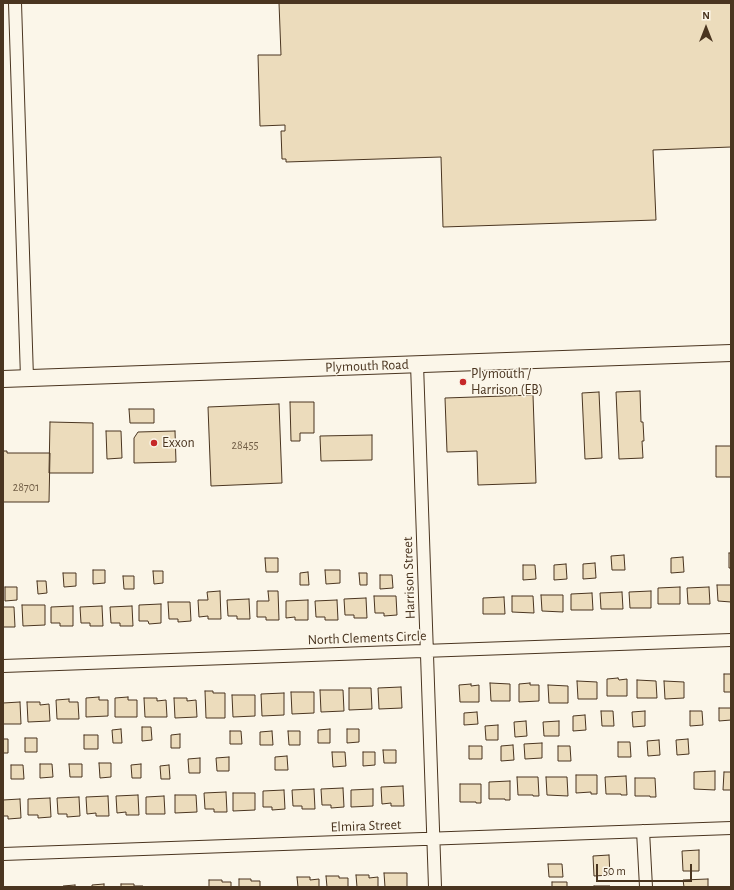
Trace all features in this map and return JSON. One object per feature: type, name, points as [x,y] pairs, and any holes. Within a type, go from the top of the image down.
[{"type":"main road","name":"Plymouth Road","points":[[3,379],[731,353]]},
{"type":"street","points":[[15,3],[27,378]]},
{"type":"street","name":"Harrison Street","points":[[417,364],[435,887]]},
{"type":"street","name":"North Clements Circle","points":[[3,666],[731,640]]},
{"type":"street","name":"Elmira Street","points":[[3,854],[731,828]]},
{"type":"street","points":[[643,831],[646,887]]},
{"type":"building","points":[[279,3],[731,3],[731,147],[653,150],[656,220],[443,227],[441,157],[286,162],[286,159],[282,159],[281,131],[285,131],[285,125],[260,126],[258,55],[281,55]]},
{"type":"building","points":[[640,391],[641,422],[643,422],[644,441],[642,441],[643,458],[619,459],[616,392]]},
{"type":"building","points":[[599,392],[602,458],[585,459],[582,393]]},
{"type":"building","points":[[533,395],[536,483],[478,485],[477,451],[447,452],[445,398]]},
{"type":"building","points":[[290,402],[314,402],[314,433],[300,433],[300,441],[291,441]]},
{"type":"building","points":[[279,404],[282,483],[211,486],[208,407]]},
{"type":"building","points":[[129,409],[154,409],[154,423],[130,423]]},
{"type":"building","points":[[50,422],[93,423],[93,473],[49,473]]},
{"type":"building","points":[[106,431],[121,431],[122,458],[107,459]]},
{"type":"building","points":[[175,431],[176,462],[134,463],[134,438],[138,432]]},
{"type":"building","points":[[372,435],[372,460],[321,461],[320,436]]},
{"type":"building","points":[[716,446],[731,446],[731,477],[716,477]]},
{"type":"building","points":[[3,451],[7,451],[7,453],[50,453],[49,502],[3,502]]},
{"type":"building","points":[[729,553],[731,553],[731,568],[729,568]]},
{"type":"building","points":[[624,555],[625,570],[612,570],[611,556]]},
{"type":"building","points":[[683,557],[684,572],[671,573],[671,558]]},
{"type":"building","points":[[265,558],[278,558],[278,572],[266,572]]},
{"type":"building","points":[[595,563],[596,578],[583,579],[583,564]]},
{"type":"building","points":[[566,564],[567,579],[554,580],[554,565]]},
{"type":"building","points":[[523,565],[535,565],[536,579],[523,580]]},
{"type":"building","points":[[93,570],[105,570],[105,583],[93,584]]},
{"type":"building","points":[[325,570],[340,570],[340,583],[326,584]]},
{"type":"building","points":[[153,571],[163,571],[163,583],[154,584]]},
{"type":"building","points":[[308,572],[309,585],[300,585],[300,573]]},
{"type":"building","points":[[63,573],[76,573],[76,586],[64,587]]},
{"type":"building","points":[[359,573],[367,573],[367,585],[360,585]]},
{"type":"building","points":[[380,575],[392,575],[393,588],[380,589]]},
{"type":"building","points":[[123,576],[134,576],[134,589],[124,589]]},
{"type":"building","points":[[37,581],[46,581],[47,593],[38,594]]},
{"type":"building","points":[[717,585],[731,585],[731,602],[718,601]]},
{"type":"building","points":[[5,587],[17,587],[17,600],[5,601]]},
{"type":"building","points":[[680,587],[680,604],[658,604],[658,588]]},
{"type":"building","points":[[709,587],[710,604],[688,604],[687,588]]},
{"type":"building","points":[[220,591],[221,619],[208,619],[208,616],[199,617],[198,600],[208,600],[207,592]]},
{"type":"building","points":[[268,591],[278,591],[279,620],[266,620],[266,617],[257,617],[257,601],[269,601]]},
{"type":"building","points":[[651,591],[651,608],[630,608],[629,592]]},
{"type":"building","points":[[622,592],[623,609],[601,609],[600,593]]},
{"type":"building","points":[[592,593],[593,610],[571,610],[571,594]]},
{"type":"building","points":[[541,595],[563,595],[563,612],[542,611]]},
{"type":"building","points":[[374,596],[396,596],[397,615],[384,616],[384,613],[375,613]]},
{"type":"building","points":[[512,596],[533,596],[534,613],[512,612]]},
{"type":"building","points":[[504,597],[505,614],[483,614],[483,598]]},
{"type":"building","points":[[366,598],[367,618],[354,618],[354,615],[345,615],[344,599]]},
{"type":"building","points":[[249,599],[250,619],[237,619],[237,616],[228,616],[227,600]]},
{"type":"building","points":[[308,600],[308,620],[295,620],[295,617],[286,618],[286,601]]},
{"type":"building","points":[[337,600],[338,620],[325,620],[325,617],[316,617],[315,601]]},
{"type":"building","points":[[168,602],[190,602],[191,621],[178,622],[178,619],[169,619]]},
{"type":"building","points":[[161,604],[161,623],[149,624],[148,621],[139,621],[139,605]]},
{"type":"building","points":[[22,605],[45,605],[45,625],[23,626]]},
{"type":"building","points":[[73,606],[73,626],[60,626],[60,623],[51,623],[51,607]]},
{"type":"building","points":[[102,606],[103,626],[90,626],[90,623],[81,623],[80,607]]},
{"type":"building","points":[[132,606],[133,626],[120,626],[120,623],[111,623],[110,607]]},
{"type":"building","points":[[3,607],[14,607],[15,627],[3,627]]},
{"type":"building","points":[[724,674],[731,674],[731,692],[724,692]]},
{"type":"building","points":[[618,678],[619,680],[627,679],[627,696],[607,696],[607,679]]},
{"type":"building","points":[[637,680],[656,681],[657,698],[637,698]]},
{"type":"building","points":[[577,681],[597,682],[597,699],[578,699]]},
{"type":"building","points":[[664,681],[684,682],[684,698],[665,699]]},
{"type":"building","points":[[490,683],[510,684],[510,701],[491,701]]},
{"type":"building","points":[[530,683],[530,685],[539,685],[539,701],[519,702],[519,684]]},
{"type":"building","points":[[471,684],[471,686],[479,685],[479,702],[460,702],[459,685]]},
{"type":"building","points":[[548,685],[568,686],[568,703],[549,703]]},
{"type":"building","points":[[401,687],[402,708],[379,709],[378,688]]},
{"type":"building","points":[[349,688],[371,688],[372,709],[349,710]]},
{"type":"building","points":[[320,690],[343,690],[344,711],[321,712]]},
{"type":"building","points":[[205,691],[225,693],[225,718],[206,718]]},
{"type":"building","points":[[291,692],[314,692],[314,713],[292,714]]},
{"type":"building","points":[[284,693],[284,715],[262,716],[261,694]]},
{"type":"building","points":[[232,695],[255,695],[255,716],[233,717]]},
{"type":"building","points":[[99,697],[99,700],[108,700],[108,716],[86,717],[86,698]]},
{"type":"building","points":[[128,697],[128,700],[137,700],[137,717],[115,717],[115,698]]},
{"type":"building","points":[[144,698],[157,698],[157,701],[166,700],[167,717],[145,717]]},
{"type":"building","points":[[174,698],[187,698],[187,701],[196,700],[197,717],[175,718]]},
{"type":"building","points":[[69,699],[69,702],[78,702],[79,719],[57,719],[56,700]]},
{"type":"building","points":[[20,702],[21,724],[3,724],[3,703]]},
{"type":"building","points":[[27,702],[40,702],[40,705],[49,704],[50,721],[28,722]]},
{"type":"building","points":[[719,708],[731,708],[731,720],[719,721]]},
{"type":"building","points":[[601,711],[613,711],[614,726],[602,726]]},
{"type":"building","points":[[645,711],[645,726],[633,727],[632,712]]},
{"type":"building","points":[[690,711],[702,711],[703,725],[690,726]]},
{"type":"building","points":[[477,712],[478,724],[464,725],[464,713]]},
{"type":"building","points":[[585,715],[586,730],[573,731],[573,716]]},
{"type":"building","points":[[526,721],[527,736],[515,737],[514,722]]},
{"type":"building","points":[[559,721],[559,736],[544,736],[543,722]]},
{"type":"building","points":[[498,725],[498,740],[486,740],[485,726]]},
{"type":"building","points":[[142,727],[151,727],[152,740],[142,741]]},
{"type":"building","points":[[121,729],[122,743],[113,743],[112,730]]},
{"type":"building","points":[[330,729],[330,743],[318,743],[318,730]]},
{"type":"building","points":[[347,729],[359,729],[359,742],[347,743]]},
{"type":"building","points":[[230,731],[241,731],[242,744],[230,744]]},
{"type":"building","points":[[272,731],[273,745],[260,745],[260,732]]},
{"type":"building","points":[[288,731],[300,731],[300,745],[289,745]]},
{"type":"building","points":[[180,734],[180,748],[171,748],[171,735]]},
{"type":"building","points":[[84,735],[98,735],[98,749],[84,749]]},
{"type":"building","points":[[25,738],[37,738],[37,752],[25,752]]},
{"type":"building","points":[[3,739],[8,739],[8,753],[3,753]]},
{"type":"building","points":[[688,739],[689,754],[677,755],[676,740]]},
{"type":"building","points":[[659,740],[660,755],[648,756],[647,741]]},
{"type":"building","points":[[618,742],[630,742],[631,757],[618,757]]},
{"type":"building","points":[[542,743],[542,758],[525,759],[524,744]]},
{"type":"building","points":[[513,745],[514,760],[501,761],[501,746]]},
{"type":"building","points":[[469,746],[482,746],[482,759],[469,759]]},
{"type":"building","points":[[558,746],[570,746],[571,761],[558,761]]},
{"type":"building","points":[[383,750],[396,750],[396,763],[384,763]]},
{"type":"building","points":[[332,752],[345,752],[346,766],[333,767]]},
{"type":"building","points":[[363,752],[375,752],[375,765],[363,766]]},
{"type":"building","points":[[287,756],[288,770],[275,770],[275,757]]},
{"type":"building","points":[[229,757],[229,771],[217,771],[216,758]]},
{"type":"building","points":[[200,758],[200,773],[189,773],[188,759]]},
{"type":"building","points":[[99,763],[111,763],[111,777],[100,778]]},
{"type":"building","points":[[40,764],[52,764],[53,777],[40,778]]},
{"type":"building","points":[[69,764],[82,764],[82,777],[70,777]]},
{"type":"building","points":[[141,764],[141,778],[132,778],[131,765]]},
{"type":"building","points":[[11,765],[23,765],[24,779],[11,779]]},
{"type":"building","points":[[169,765],[170,779],[161,779],[160,766]]},
{"type":"building","points":[[715,771],[715,790],[694,789],[694,772]]},
{"type":"building","points":[[724,772],[731,772],[731,790],[723,790]]},
{"type":"building","points":[[576,775],[597,775],[597,794],[591,794],[591,792],[576,793]]},
{"type":"building","points":[[626,776],[627,795],[606,794],[605,777]]},
{"type":"building","points":[[517,777],[538,777],[539,796],[518,795]]},
{"type":"building","points":[[546,777],[567,777],[568,796],[547,795]]},
{"type":"building","points":[[635,778],[655,778],[656,797],[635,796]]},
{"type":"building","points":[[510,781],[510,800],[489,799],[489,782]]},
{"type":"building","points":[[460,784],[481,784],[481,803],[460,802]]},
{"type":"building","points":[[403,786],[404,806],[391,806],[391,803],[382,804],[381,787]]},
{"type":"building","points":[[343,788],[344,807],[331,808],[331,805],[322,805],[321,789]]},
{"type":"building","points":[[314,789],[315,809],[302,809],[302,806],[293,806],[292,790]]},
{"type":"building","points":[[373,789],[373,806],[351,807],[351,790]]},
{"type":"building","points":[[284,790],[285,809],[272,810],[272,807],[263,807],[263,791]]},
{"type":"building","points":[[226,792],[227,812],[214,812],[214,809],[205,809],[204,793]]},
{"type":"building","points":[[233,793],[255,793],[255,810],[233,811]]},
{"type":"building","points":[[138,795],[139,815],[126,815],[126,812],[117,813],[116,796]]},
{"type":"building","points":[[175,795],[196,795],[197,812],[175,813]]},
{"type":"building","points":[[108,796],[109,816],[96,816],[96,813],[87,814],[86,797]]},
{"type":"building","points":[[164,796],[165,814],[146,814],[146,797]]},
{"type":"building","points":[[79,797],[80,816],[67,817],[67,814],[58,814],[57,798]]},
{"type":"building","points":[[50,798],[51,817],[38,818],[38,815],[28,815],[28,799]]},
{"type":"building","points":[[20,799],[21,818],[8,819],[8,816],[3,816],[3,800]]},
{"type":"building","points":[[699,850],[699,871],[683,871],[682,851]]},
{"type":"building","points":[[609,855],[610,875],[594,876],[593,856]]},
{"type":"building","points":[[548,864],[562,864],[563,877],[549,877]]},
{"type":"building","points":[[384,873],[407,873],[407,887],[385,887]]},
{"type":"building","points":[[356,875],[369,875],[369,878],[378,877],[378,887],[357,887]]},
{"type":"building","points":[[326,876],[348,878],[348,887],[327,887]]},
{"type":"building","points":[[297,877],[310,877],[310,880],[319,879],[319,887],[298,887]]},
{"type":"building","points":[[239,879],[260,881],[260,887],[239,887]]},
{"type":"building","points":[[708,879],[708,887],[684,887],[683,880]]},
{"type":"building","points":[[209,880],[231,882],[231,887],[209,887]]},
{"type":"building","points":[[552,882],[567,882],[567,887],[552,887]]},
{"type":"building","points":[[104,884],[104,887],[92,887],[92,885]]},
{"type":"building","points":[[121,884],[134,884],[134,886],[143,887],[121,887]]},
{"type":"building","points":[[75,885],[75,887],[63,887],[63,886]]},
{"type":"building","points":[[610,886],[610,887],[594,887]]},
{"type":"place","name":"Plymouth / Harrison (EB)","points":[[463,382]]},
{"type":"place","name":"Exxon","points":[[154,443]]}]
